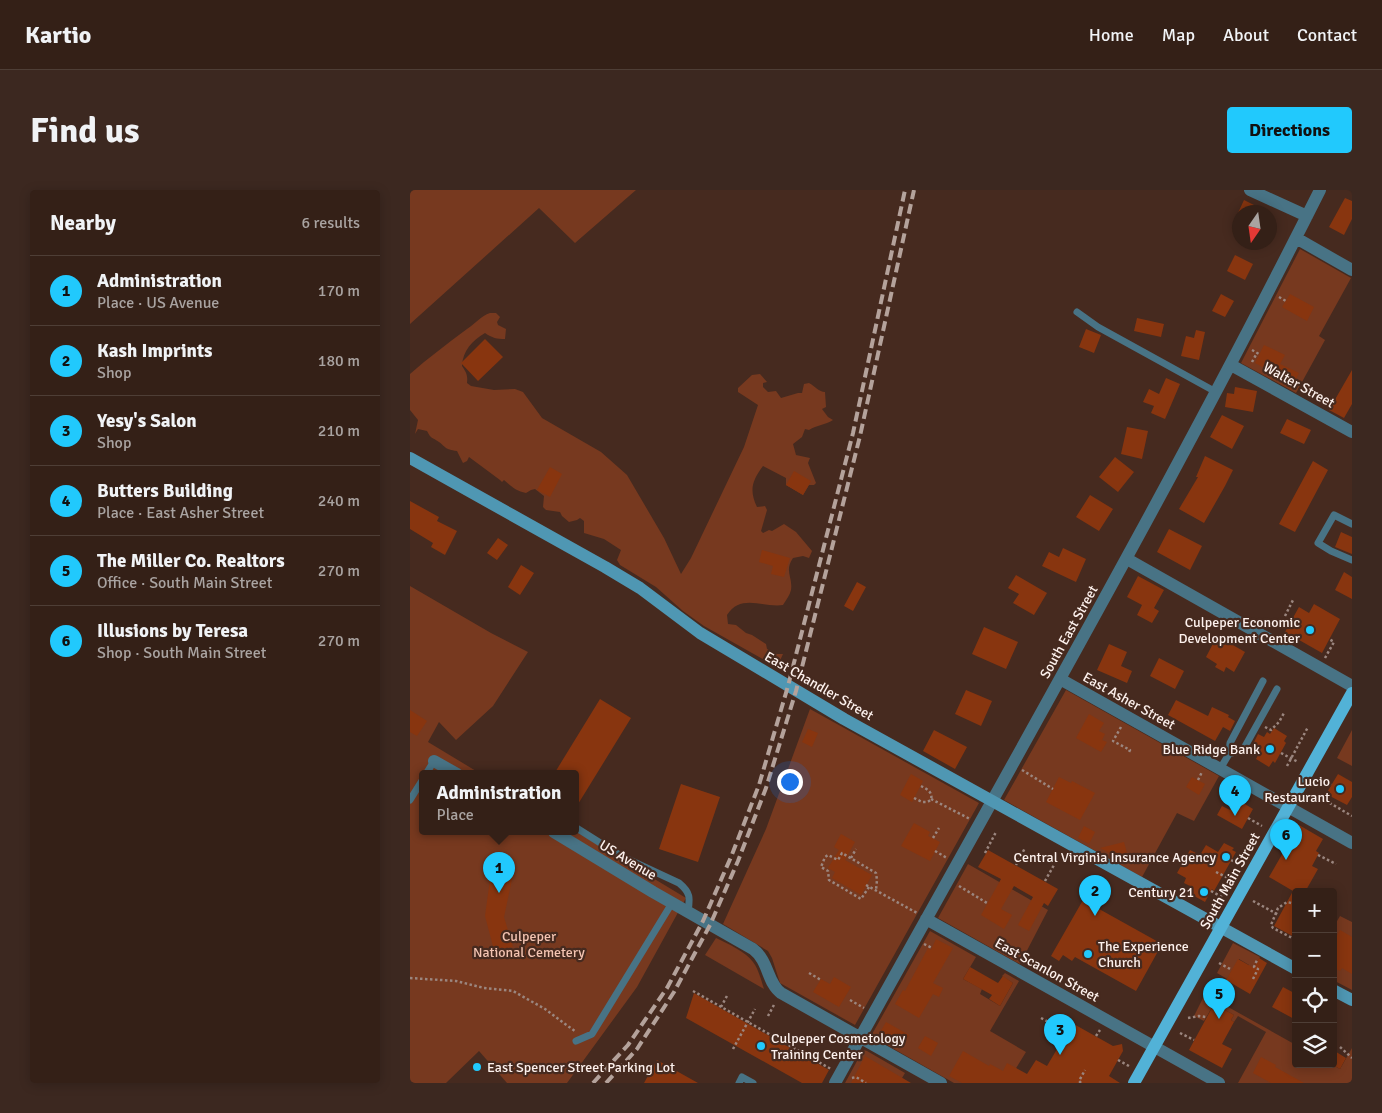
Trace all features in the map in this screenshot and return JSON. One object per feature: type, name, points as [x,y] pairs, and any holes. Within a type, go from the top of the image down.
[{"type":"main road","name":"South Main Street","points":[[1134,1083],[1352,693]]},
{"type":"street","points":[[1250,190],[1307,216]]},
{"type":"street","name":"South East Street","points":[[834,1083],[923,917],[991,801],[1127,559],[1231,365],[1320,190]]},
{"type":"street","points":[[1296,238],[1352,270]]},
{"type":"street","name":"Walter Street","points":[[1231,365],[1352,432]]},
{"type":"street","name":"East Chandler Street","points":[[410,458],[640,588],[700,633],[788,686],[991,801],[1292,967]]},
{"type":"street","points":[[1127,559],[1352,686]]},
{"type":"street","name":"East Asher Street","points":[[1060,679],[1352,844]]},
{"type":"street","points":[[434,761],[450,770]]},
{"type":"street","name":"US Avenue","points":[[559,835],[756,951],[764,962],[778,991],[941,1083]]},
{"type":"street","name":"East Scanlon Street","points":[[923,917],[1219,1083]]},
{"type":"street","points":[[1337,992],[1352,1000]]},
{"type":"lane","points":[[1077,312],[1098,327],[1216,392]]},
{"type":"lane","points":[[1352,524],[1334,515],[1318,543],[1352,560]]},
{"type":"lane","points":[[1220,769],[1229,754],[1230,743],[1263,681]]},
{"type":"lane","points":[[1229,754],[1243,750],[1277,689]]},
{"type":"lane","points":[[428,770],[434,761]]},
{"type":"lane","points":[[410,800],[419,785]]},
{"type":"lane","points":[[579,830],[621,856],[679,883],[686,889],[688,894],[688,912]]},
{"type":"lane","points":[[580,1039],[592,1034],[672,903]]},
{"type":"lane","points":[[739,1083],[742,1077],[753,1083]]},
{"type":"path","points":[[1285,616],[1293,600]]},
{"type":"path","points":[[1323,661],[1334,642],[1329,639]]},
{"type":"path","points":[[1258,723],[1271,730],[1280,722],[1284,713]]},
{"type":"path","points":[[1127,717],[1113,741],[1118,746],[1130,750],[1128,754]]},
{"type":"path","points":[[1287,766],[1308,726]]},
{"type":"path","points":[[1281,753],[1298,762]]},
{"type":"path","points":[[1019,769],[1053,789]]},
{"type":"path","points":[[1322,778],[1332,785]]},
{"type":"path","points":[[921,786],[930,792],[932,795],[931,799]]},
{"type":"path","points":[[1328,795],[1326,797],[1328,802],[1352,816]]},
{"type":"path","points":[[914,798],[926,802],[929,802],[931,799]]},
{"type":"path","points":[[931,799],[972,820]]},
{"type":"path","points":[[1248,818],[1262,826]]},
{"type":"path","points":[[933,838],[939,828]]},
{"type":"path","points":[[985,853],[996,832]]},
{"type":"path","points":[[1016,865],[1025,848]]},
{"type":"path","points":[[851,859],[856,849]]},
{"type":"path","points":[[935,851],[950,859]]},
{"type":"path","points":[[876,890],[877,874],[842,853],[838,860],[828,855],[825,857],[822,866],[828,871],[829,880],[860,899],[868,886],[923,917]]},
{"type":"path","points":[[1318,854],[1336,864]]},
{"type":"path","points":[[1231,860],[1240,865]]},
{"type":"path","points":[[1045,882],[1054,865]]},
{"type":"path","points":[[1216,872],[1232,880]]},
{"type":"path","points":[[954,884],[988,903]]},
{"type":"path","points":[[1211,891],[1222,897]]},
{"type":"path","points":[[1254,901],[1277,914]]},
{"type":"path","points":[[1292,902],[1285,902],[1278,908],[1277,914],[1271,922],[1271,927],[1292,938]]},
{"type":"path","points":[[1253,979],[1258,969],[1254,966],[1262,951]]},
{"type":"path","points":[[1219,963],[1232,970]]},
{"type":"path","points":[[809,973],[820,980]]},
{"type":"path","points":[[410,978],[456,981],[484,988],[513,991],[545,1009],[580,1039]]},
{"type":"path","points":[[693,991],[832,1070]]},
{"type":"path","points":[[721,1007],[728,994]]},
{"type":"path","points":[[768,1016],[777,999]]},
{"type":"path","points":[[850,1000],[866,1010]]},
{"type":"path","points":[[733,1049],[755,1009]]},
{"type":"path","points":[[1188,1018],[1206,1017]]},
{"type":"path","points":[[1041,1018],[1056,1026]]},
{"type":"path","points":[[1180,1033],[1194,1040]]},
{"type":"path","points":[[1340,1047],[1352,1058]]},
{"type":"path","points":[[1118,1060],[1128,1066]]},
{"type":"path","points":[[1081,1083],[1078,1081],[1084,1070]]},
{"type":"path","points":[[849,1080],[854,1077],[866,1083]]},
{"type":"green space","points":[[410,190],[636,190],[575,243],[539,208],[410,324]]},
{"type":"green space","points":[[1300,249],[1351,278],[1319,336],[1325,340],[1296,393],[1241,363]]},
{"type":"green space","points":[[490,313],[496,313],[500,317],[497,322],[498,325],[506,329],[505,339],[495,338],[485,333],[469,346],[464,355],[462,366],[466,374],[467,383],[471,386],[494,390],[515,389],[523,392],[542,418],[601,452],[627,475],[664,538],[681,574],[691,558],[744,447],[758,405],[738,392],[738,388],[752,375],[760,374],[767,382],[763,383],[763,387],[768,392],[776,391],[781,398],[802,393],[804,384],[809,383],[825,392],[826,407],[822,409],[833,420],[809,430],[805,429],[802,437],[793,444],[796,455],[810,458],[808,463],[816,483],[809,485],[803,495],[786,485],[786,478],[763,466],[756,476],[752,491],[757,507],[765,506],[767,510],[761,531],[763,533],[769,530],[772,531],[784,524],[796,532],[812,551],[809,558],[803,556],[793,558],[790,563],[791,590],[783,605],[746,603],[733,608],[727,615],[728,624],[736,625],[752,635],[766,644],[767,649],[777,654],[783,654],[777,667],[704,626],[683,611],[656,587],[620,565],[617,560],[621,550],[604,539],[584,533],[584,521],[580,518],[569,522],[560,512],[546,510],[543,507],[544,496],[535,489],[526,493],[519,491],[504,480],[502,482],[469,457],[463,463],[457,451],[446,448],[431,437],[427,431],[418,429],[415,434],[418,420],[410,410],[410,374]]},
{"type":"green space","name":"Culpeper National Cemetery","points":[[410,586],[528,652],[493,706],[456,740],[439,722],[428,742],[474,770],[419,770],[419,835],[579,835],[579,833],[686,898],[637,987],[567,1083],[507,1083],[479,1051],[446,1083],[410,1083]]},
{"type":"green space","points":[[1066,690],[1219,776],[1194,821],[1177,813],[1142,877],[1004,800]]},
{"type":"green space","points":[[810,709],[979,803],[855,1025],[780,983],[768,951],[723,924],[766,829]]},
{"type":"green space","points":[[1352,730],[1352,766],[1337,758]]},
{"type":"green space","points":[[968,864],[1048,910],[1020,964],[938,918]]},
{"type":"green space","points":[[1340,916],[1352,922],[1352,990],[1337,982],[1337,921]]},
{"type":"green space","points":[[930,931],[976,957],[963,979],[982,989],[980,994],[1000,1006],[1013,983],[1002,976],[1005,973],[1019,981],[990,1031],[1026,1052],[1007,1083],[954,1083],[871,1036]]},
{"type":"green space","points":[[716,938],[736,948],[750,958],[757,968],[764,989],[705,955]]},
{"type":"green space","points":[[1233,943],[1260,957],[1255,966],[1260,969],[1245,974],[1249,965],[1239,959],[1227,979],[1217,973]]},
{"type":"green space","points":[[1205,994],[1292,1043],[1292,1068],[1337,1067],[1340,1069],[1352,1048],[1352,1083],[1238,1083],[1266,1032],[1238,1016],[1234,1022],[1231,1020],[1234,1015],[1214,1004],[1204,1021],[1194,1016]]},
{"type":"green space","points":[[863,1050],[905,1073],[902,1078],[906,1083],[845,1083]]},
{"type":"building","points":[[1345,198],[1352,201],[1352,219],[1344,235],[1329,227]]},
{"type":"building","points":[[1244,200],[1254,205],[1242,205]]},
{"type":"building","points":[[1235,255],[1253,264],[1245,280],[1227,271]]},
{"type":"building","points":[[1221,294],[1234,301],[1225,317],[1212,311]]},
{"type":"building","points":[[1290,294],[1314,307],[1307,321],[1282,307]]},
{"type":"building","points":[[1137,318],[1164,324],[1161,337],[1134,331]]},
{"type":"building","points":[[1086,329],[1101,335],[1094,353],[1079,347]]},
{"type":"building","points":[[1196,330],[1205,332],[1199,360],[1181,356],[1186,336],[1194,338]]},
{"type":"building","points":[[485,339],[503,357],[478,381],[461,363]]},
{"type":"building","points":[[1264,345],[1285,355],[1280,364],[1299,373],[1291,389],[1281,383],[1284,378],[1255,363]]},
{"type":"building","points":[[1352,370],[1352,404],[1344,418],[1329,410]]},
{"type":"building","points":[[1166,378],[1180,384],[1165,419],[1151,413],[1154,406],[1143,402],[1149,389],[1159,394]]},
{"type":"building","points":[[1235,387],[1257,391],[1253,412],[1225,407],[1227,393],[1234,394]]},
{"type":"building","points":[[1222,415],[1244,426],[1232,449],[1210,437]]},
{"type":"building","points":[[1287,419],[1311,430],[1304,444],[1280,433]]},
{"type":"building","points":[[1127,427],[1148,431],[1142,459],[1121,454]]},
{"type":"building","points":[[1205,456],[1233,470],[1204,523],[1179,509],[1198,477],[1196,477]]},
{"type":"building","points":[[1115,457],[1134,472],[1118,492],[1099,477]]},
{"type":"building","points":[[1313,461],[1328,470],[1295,532],[1279,524]]},
{"type":"building","points":[[550,467],[562,474],[550,497],[537,490]]},
{"type":"building","points":[[794,471],[811,481],[803,495],[786,485]]},
{"type":"building","points":[[1090,495],[1113,509],[1099,531],[1076,517]]},
{"type":"building","points":[[410,501],[439,517],[437,521],[457,531],[445,555],[431,547],[433,543],[410,529]]},
{"type":"building","points":[[1169,529],[1202,546],[1190,570],[1157,552]]},
{"type":"building","points":[[1341,532],[1352,537],[1352,554],[1335,547]]},
{"type":"building","points":[[498,538],[508,545],[497,560],[487,553]]},
{"type":"building","points":[[1063,548],[1086,559],[1076,582],[1042,566],[1049,552],[1059,557]]},
{"type":"building","points":[[762,550],[790,558],[784,577],[771,574],[773,566],[759,562]]},
{"type":"building","points":[[521,565],[534,573],[520,595],[508,587]]},
{"type":"building","points":[[1344,572],[1352,577],[1352,599],[1335,590]]},
{"type":"building","points":[[1016,575],[1047,593],[1034,615],[1013,603],[1019,594],[1008,588]]},
{"type":"building","points":[[1138,576],[1164,590],[1154,608],[1159,611],[1152,623],[1137,615],[1142,605],[1127,597]]},
{"type":"building","points":[[857,582],[866,587],[853,611],[844,606]]},
{"type":"building","name":"Culpeper Economic Development Center","points":[[1314,604],[1340,619],[1322,653],[1285,632],[1299,607],[1309,613]]},
{"type":"building","points":[[984,627],[1018,642],[1006,669],[972,654]]},
{"type":"building","points":[[1217,636],[1245,652],[1234,672],[1226,667],[1224,672],[1215,667],[1217,664],[1206,657]]},
{"type":"building","points":[[1109,644],[1127,652],[1121,666],[1132,671],[1127,683],[1097,670]]},
{"type":"building","points":[[1159,658],[1184,671],[1175,689],[1150,676]]},
{"type":"building","points":[[966,690],[992,701],[981,726],[955,714]]},
{"type":"building","points":[[600,699],[631,718],[579,802],[579,770],[556,770]]},
{"type":"building","points":[[1176,700],[1208,716],[1212,707],[1229,715],[1228,717],[1235,721],[1230,731],[1223,727],[1215,741],[1168,715]]},
{"type":"building","points":[[410,710],[427,721],[417,736],[410,732]]},
{"type":"building","points":[[1089,714],[1104,723],[1099,731],[1105,734],[1102,740],[1107,742],[1101,752],[1076,738]]},
{"type":"building","name":"Blue Ridge Bank","points":[[1274,728],[1287,736],[1284,741],[1286,743],[1275,763],[1273,761],[1269,767],[1256,759],[1259,753],[1256,751],[1259,747],[1253,744],[1258,734],[1264,737],[1267,732],[1270,734]]},
{"type":"building","points":[[808,729],[818,733],[812,747],[802,742]]},
{"type":"building","points":[[934,730],[967,747],[955,769],[923,751]]},
{"type":"building","points":[[911,774],[923,781],[912,802],[900,795]]},
{"type":"building","name":"Lucio Restaurant","points":[[1338,774],[1352,782],[1352,797],[1347,805],[1326,794]]},
{"type":"building","points":[[1059,777],[1071,783],[1072,781],[1095,793],[1080,820],[1046,802]]},
{"type":"building","points":[[1192,777],[1205,784],[1199,795],[1186,787]]},
{"type":"building","points":[[681,784],[720,797],[698,862],[659,849]]},
{"type":"building","points":[[1240,801],[1253,809],[1242,829],[1217,815],[1222,806],[1230,810],[1234,803],[1238,805]]},
{"type":"building","points":[[914,823],[930,832],[928,836],[940,842],[930,861],[901,846]]},
{"type":"building","points":[[1299,825],[1323,839],[1316,851],[1319,853],[1312,866],[1318,869],[1307,888],[1292,888],[1292,890],[1269,877]]},
{"type":"building","points":[[1084,826],[1095,832],[1089,844],[1078,838]]},
{"type":"building","points":[[841,834],[855,842],[845,860],[872,875],[861,895],[832,878],[835,872],[828,868],[839,850],[834,847]]},
{"type":"building","points":[[1124,842],[1127,853],[1115,856],[1100,848]]},
{"type":"building","points":[[1224,843],[1234,848],[1232,850],[1236,852],[1214,891],[1212,889],[1205,902],[1187,892],[1190,886],[1184,883],[1186,878],[1177,873],[1190,850],[1200,855],[1206,845],[1218,852]]},
{"type":"building","points":[[988,850],[1058,889],[1048,906],[1044,903],[1029,931],[1018,925],[1033,897],[1014,886],[1001,909],[1012,915],[1004,929],[981,915],[1001,879],[978,867]]},
{"type":"building","points":[[492,865],[514,870],[504,917],[513,947],[494,950],[485,916]]},
{"type":"building","points":[[1292,893],[1292,936],[1274,926]]},
{"type":"building","points":[[1083,900],[1162,944],[1136,991],[1075,957],[1072,961],[1063,955],[1059,961],[1051,956]]},
{"type":"building","points":[[1340,930],[1352,937],[1352,974],[1342,968],[1340,971],[1337,969],[1337,936]]},
{"type":"building","points":[[936,939],[953,948],[933,983],[943,988],[939,997],[933,994],[919,1018],[895,1004],[903,990],[905,991],[928,948],[931,950]]},
{"type":"building","points":[[1259,958],[1267,963],[1250,994],[1226,980],[1238,959],[1254,968]]},
{"type":"building","points":[[970,967],[998,983],[1003,976],[1013,983],[1000,1006],[989,999],[992,995],[963,979]]},
{"type":"building","points":[[834,977],[851,987],[839,1007],[813,992],[821,979],[830,984]]},
{"type":"building","points":[[1283,987],[1292,992],[1292,1018],[1272,1007]]},
{"type":"building","points":[[694,993],[829,1070],[822,1083],[802,1083],[686,1018]]},
{"type":"building","points":[[1214,1004],[1234,1015],[1231,1020],[1234,1022],[1222,1044],[1232,1049],[1222,1068],[1189,1050]]},
{"type":"building","points":[[1063,1018],[1113,1046],[1122,1044],[1123,1051],[1109,1076],[1120,1083],[962,1083],[949,1076],[963,1051],[989,1066],[990,1064],[1003,1071],[1007,1063],[1027,1074],[1036,1060],[1047,1066],[1060,1044],[1051,1039]]},
{"type":"building","points":[[886,1022],[909,1035],[902,1047],[878,1036]]},
{"type":"building","points":[[925,1036],[938,1043],[931,1056],[918,1048]]},
{"type":"building","points":[[1337,1052],[1346,1058],[1340,1069],[1337,1067]]},
{"type":"building","points":[[865,1056],[911,1083],[851,1083]]},
{"type":"building","points":[[1261,1057],[1304,1083],[1271,1083],[1253,1073]]},
{"type":"building","points":[[657,1060],[698,1083],[644,1083]]},
{"type":"railway","points":[[593,1083],[628,1045],[667,988],[703,921],[731,857],[759,785],[788,686],[853,433],[905,190]]},
{"type":"railway","points":[[606,1083],[637,1049],[674,992],[710,925],[738,861],[766,788],[796,691],[860,436],[914,190]]},
{"type":"place","name":"Culpeper Economic Development Center","points":[[1310,630]]},
{"type":"place","name":"Blue Ridge Bank","points":[[1270,749]]},
{"type":"place","name":"Lucio Restaurant","points":[[1340,789]]},
{"type":"place","name":"Butters Building","points":[[1235,816]]},
{"type":"place","name":"Central Virginia Insurance Agency","points":[[1226,857]]},
{"type":"place","name":"Illusions by Teresa","points":[[1286,860]]},
{"type":"place","name":"Century 21","points":[[1204,892]]},
{"type":"place","name":"Administration","points":[[499,893]]},
{"type":"place","name":"Kash Imprints","points":[[1095,916]]},
{"type":"place","name":"The Experience Church","points":[[1088,954]]},
{"type":"place","name":"The Miller Co. Realtors","points":[[1219,1019]]},
{"type":"place","name":"Culpeper Cosmetology Training Center","points":[[761,1046]]},
{"type":"place","name":"Yesy's Salon","points":[[1060,1055]]},
{"type":"place","name":"East Spencer Street Parking Lot","points":[[477,1067]]}]
